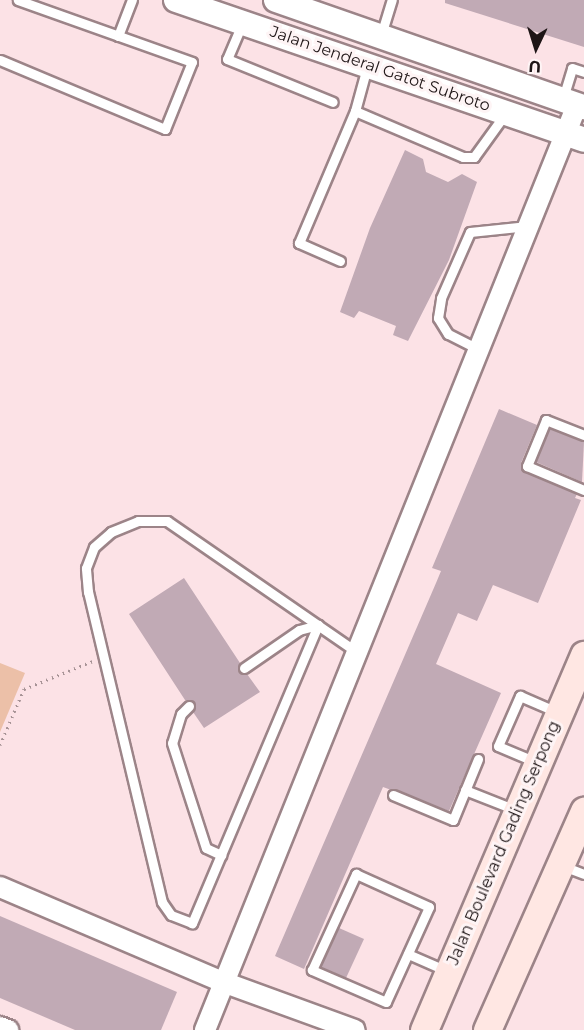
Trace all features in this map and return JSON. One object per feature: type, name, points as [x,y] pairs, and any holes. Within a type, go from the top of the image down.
[{"type":"main road","name":"Jalan Boulevard Gading Serpong","points":[[424,1030],[584,656]]},
{"type":"main road","points":[[487,1030],[573,869],[584,811]]},
{"type":"street","name":"Jalan Jenderal Gatot Subroto","points":[[176,0],[575,137]]},
{"type":"street","name":"Jalan Jenderal Gatot Subroto","points":[[276,0],[574,104]]},
{"type":"street","points":[[205,1030],[530,225],[575,137],[574,104]]},
{"type":"street","points":[[0,886],[223,982],[355,1030]]},
{"type":"street","points":[[0,1027],[8,1030]]},
{"type":"lane","points":[[0,60],[165,129],[192,62],[18,0]]},
{"type":"lane","points":[[118,36],[132,0]]},
{"type":"lane","points":[[381,36],[392,0]]},
{"type":"lane","points":[[242,22],[227,59],[333,102]]},
{"type":"lane","points":[[340,261],[298,243],[355,111],[368,65]]},
{"type":"lane","points":[[574,104],[572,68],[584,72]]},
{"type":"lane","points":[[355,111],[463,157],[474,157],[506,112]]},
{"type":"lane","points":[[480,350],[448,334],[438,318],[441,298],[470,232],[530,225]]},
{"type":"lane","points":[[584,435],[546,420],[527,466],[584,489]]},
{"type":"lane","points":[[318,625],[192,922],[171,915],[162,902],[88,592],[86,568],[94,547],[111,532],[138,521],[167,521],[318,625],[357,652]]},
{"type":"lane","points":[[244,668],[299,630],[318,625]]},
{"type":"lane","points":[[539,763],[498,746],[520,696],[560,713]]},
{"type":"lane","points":[[189,706],[181,714],[172,743],[206,848],[221,855]]},
{"type":"lane","points":[[393,795],[453,820],[478,759]]},
{"type":"lane","points":[[465,790],[518,811]]},
{"type":"lane","points":[[356,874],[429,906],[408,954],[386,1002],[312,970],[356,874]]},
{"type":"lane","points":[[408,954],[449,972]]},
{"type":"path","points":[[0,745],[24,689],[104,657]]},
{"type":"shaded area","points":[[0,663],[25,673],[0,732]]},
{"type":"building","points":[[445,0],[584,0],[584,47],[445,3]]},
{"type":"building","points":[[405,150],[423,159],[426,172],[448,182],[462,174],[477,182],[449,260],[408,341],[393,335],[396,326],[359,311],[354,318],[340,312],[370,228]]},
{"type":"building","points":[[499,409],[537,425],[521,463],[522,471],[577,494],[575,498],[581,500],[538,603],[493,585],[477,621],[458,613],[436,664],[501,693],[449,811],[383,787],[304,969],[275,956],[441,571],[432,568]]},
{"type":"building","points":[[550,429],[584,442],[582,482],[536,462]]},
{"type":"building","points":[[184,578],[240,663],[238,671],[247,674],[260,692],[204,728],[193,712],[194,702],[185,700],[129,614]]},
{"type":"building","points":[[0,916],[177,992],[161,1030],[75,1030],[0,998]]},
{"type":"building","points":[[339,928],[364,939],[346,978],[321,967]]}]
